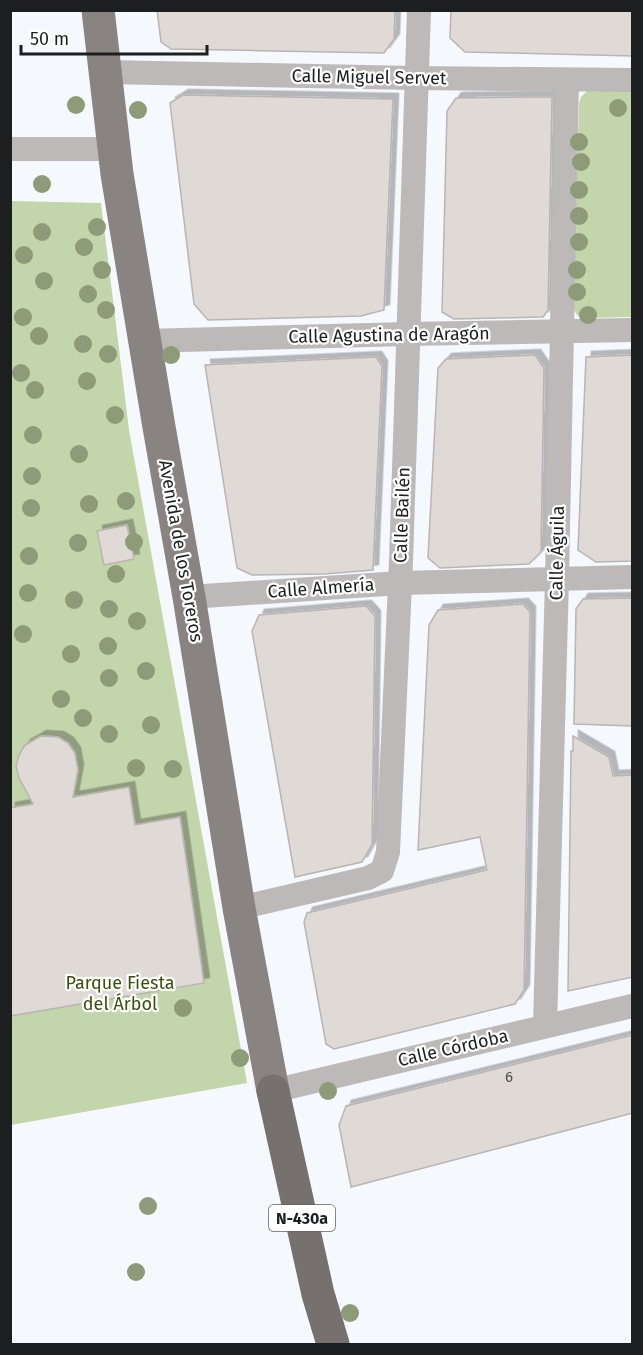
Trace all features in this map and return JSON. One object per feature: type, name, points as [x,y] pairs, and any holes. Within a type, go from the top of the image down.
[{"type":"highway","name":"N-430a","points":[[273,1091],[318,1294],[333,1344]]},
{"type":"main road","name":"Avenida de los Toreros","points":[[98,10],[114,149],[145,341],[239,908],[273,1091]]},
{"type":"street","name":"Calle Bailén","points":[[239,908],[368,878],[382,871],[388,852],[400,584],[418,10]]},
{"type":"street","name":"Calle Miguel Servet","points":[[106,72],[633,80]]},
{"type":"street","name":"Calle Águila","points":[[545,1026],[567,80]]},
{"type":"street","points":[[10,149],[114,149]]},
{"type":"street","name":"Calle Agustina de Aragón","points":[[145,341],[633,330]]},
{"type":"street","name":"Calle Almería","points":[[189,597],[400,584],[633,577]]},
{"type":"street","name":"Calle Córdoba","points":[[273,1091],[633,1006]]},
{"type":"green space","points":[[632,87],[632,317],[581,318],[573,308],[579,103],[588,90]]},
{"type":"green space","name":"Parque Fiesta del Árbol","points":[[11,201],[101,203],[129,430],[247,1083],[11,1125]]},
{"type":"building","points":[[157,10],[395,10],[394,39],[384,53],[171,49],[161,42]]},
{"type":"building","points":[[451,10],[633,10],[633,56],[465,52],[450,38]]},
{"type":"building","points":[[183,95],[393,99],[384,310],[361,316],[208,320],[194,304],[170,103]]},
{"type":"building","points":[[552,97],[548,310],[543,317],[454,319],[442,312],[447,111],[456,98]]},
{"type":"building","points":[[535,355],[544,368],[541,552],[529,564],[440,568],[428,558],[438,368],[446,359]]},
{"type":"building","points":[[633,355],[633,561],[596,562],[578,550],[586,357]]},
{"type":"building","points":[[376,357],[382,366],[373,570],[324,574],[252,575],[237,568],[205,365]]},
{"type":"building","points":[[127,525],[134,559],[104,565],[97,531]]},
{"type":"building","points":[[633,598],[633,726],[574,724],[576,609],[583,599]]},
{"type":"building","points":[[523,604],[530,612],[524,990],[515,1004],[334,1049],[326,1044],[304,922],[307,913],[487,870],[480,837],[418,850],[429,625],[438,610]]},
{"type":"building","points":[[366,606],[375,616],[372,844],[362,862],[295,877],[252,631],[259,615]]},
{"type":"building","points":[[41,736],[58,737],[68,743],[75,753],[78,770],[73,797],[129,787],[135,825],[180,817],[204,983],[10,1016],[10,808],[33,804],[19,778],[16,766],[25,745]]},
{"type":"building","points":[[573,736],[609,757],[613,776],[633,775],[633,977],[568,991],[571,751],[573,751]]},
{"type":"building","points":[[633,1035],[633,1113],[351,1187],[339,1125],[346,1106]]}]
